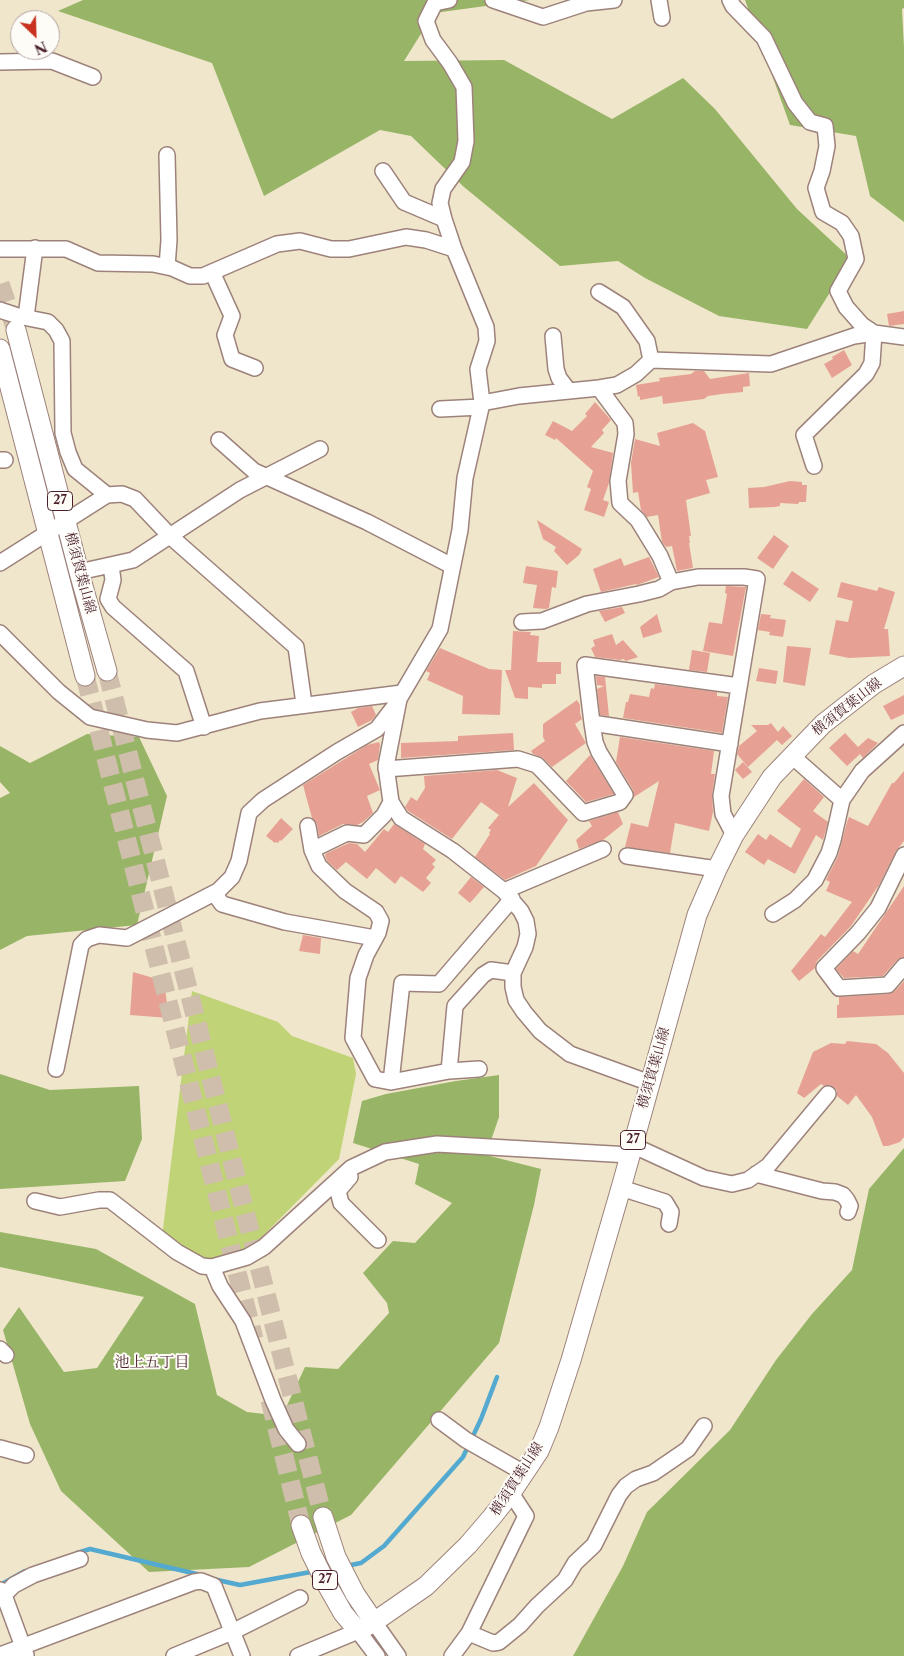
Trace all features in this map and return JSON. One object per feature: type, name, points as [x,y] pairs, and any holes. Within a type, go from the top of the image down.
[{"type":"main road","name":"横須賀葉山線","points":[[21,324],[66,522],[107,671]]},
{"type":"main road","name":"横須賀葉山線","points":[[0,349],[85,676]]},
{"type":"main road","name":"横須賀葉山線","points":[[366,1626],[426,1586],[446,1568],[492,1518],[511,1493],[538,1451],[549,1427],[571,1360],[697,915],[734,835],[772,777],[823,724],[874,684],[904,666]]},
{"type":"main road","name":"27","points":[[323,1518],[336,1557],[355,1594],[366,1626]]},
{"type":"main road","name":"27","points":[[301,1525],[311,1553],[343,1613],[366,1626]]},
{"type":"street","points":[[492,0],[543,17],[586,3],[614,0]]},
{"type":"street","points":[[659,0],[662,18]]},
{"type":"street","points":[[730,0],[733,6],[764,38],[795,103],[810,122],[824,126],[827,146],[816,188],[823,212],[842,223],[851,236],[856,259],[838,290],[846,307],[862,325],[874,333]]},
{"type":"street","points":[[56,1069],[81,945],[87,939],[99,935],[127,938],[214,893],[232,877],[239,861],[249,813],[263,800],[337,752],[377,729],[401,696],[440,629],[460,530],[465,478],[481,405],[478,369],[487,341],[486,327],[454,249],[440,203],[443,189],[462,162],[466,141],[464,87],[450,63],[433,40],[426,22],[439,1]]},
{"type":"street","points":[[0,62],[52,62],[93,77]]},
{"type":"street","points":[[167,155],[169,240],[167,267]]},
{"type":"street","points":[[383,171],[404,202],[444,220]]},
{"type":"street","points":[[0,249],[66,248],[98,262],[153,264],[190,276],[203,276],[277,244],[300,241],[331,249],[349,249],[406,237],[426,240],[454,249]]},
{"type":"street","points":[[21,324],[35,248]]},
{"type":"street","points":[[212,272],[232,316],[225,335],[232,359],[255,368]]},
{"type":"street","points":[[599,292],[623,307],[647,341],[651,360]]},
{"type":"street","points":[[0,310],[21,324],[48,322],[56,330],[62,341],[63,433],[68,452],[75,469],[107,495]]},
{"type":"street","points":[[814,466],[804,435],[866,374],[872,363],[874,333]]},
{"type":"street","points":[[440,409],[481,405],[519,396],[618,385],[636,374],[651,360],[770,364],[854,336],[874,333],[904,337]]},
{"type":"street","points":[[553,336],[556,369],[559,378],[568,390]]},
{"type":"street","points":[[599,388],[625,423],[626,434],[618,481],[620,504],[638,520],[660,556],[671,582]]},
{"type":"street","points":[[219,440],[254,471],[367,522],[452,566]]},
{"type":"street","points":[[79,572],[133,560],[240,490],[320,449]]},
{"type":"street","points":[[0,564],[107,495],[122,494],[135,499],[170,536],[296,647],[304,704]]},
{"type":"street","points":[[111,566],[113,580],[108,599],[113,606],[186,671],[204,727]]},
{"type":"street","points":[[522,622],[542,621],[587,604],[640,594],[659,589],[671,582],[698,577],[744,576],[757,579],[721,796],[723,814],[734,835]]},
{"type":"street","points":[[3,641],[59,692],[90,717],[147,730],[177,732],[204,727],[260,711],[304,704],[401,696]]},
{"type":"street","points":[[386,769],[518,759],[537,765],[583,813],[620,802],[625,796],[595,742],[585,665],[739,686]]},
{"type":"street","points":[[401,696],[386,769],[390,802],[401,818],[453,851],[508,895],[526,921],[528,934],[525,947],[513,972],[516,1000],[524,1012],[551,1041],[570,1054],[650,1083]]},
{"type":"street","points":[[592,723],[730,744]]},
{"type":"street","points":[[773,914],[795,900],[815,880],[829,853],[842,800],[862,771],[902,737]]},
{"type":"street","points":[[792,756],[842,800]]},
{"type":"street","points":[[312,850],[347,833],[364,835],[384,815],[390,802]]},
{"type":"street","points":[[308,826],[312,850],[319,866],[345,891],[376,912],[381,921],[358,978],[353,1038],[375,1079],[391,1082],[449,1071],[479,1069]]},
{"type":"street","points":[[391,1082],[402,983],[439,984],[508,895],[603,849]]},
{"type":"street","points":[[904,855],[878,908],[858,934],[824,968],[838,988],[888,985],[904,966]]},
{"type":"street","points":[[627,856],[717,869]]},
{"type":"street","points":[[214,893],[222,904],[285,922],[375,938]]},
{"type":"street","points":[[449,1071],[455,1006],[482,975],[492,970],[513,972]]},
{"type":"street","points":[[35,1201],[60,1207],[99,1200],[110,1200],[178,1252],[202,1266],[212,1268],[247,1257],[264,1246],[350,1168],[385,1152],[436,1144],[631,1150],[704,1178],[732,1184],[748,1180],[768,1166],[828,1094]]},
{"type":"street","points":[[350,1168],[354,1174],[338,1191],[342,1203],[378,1240]]},
{"type":"street","points":[[756,1174],[843,1195],[850,1206],[848,1212]]},
{"type":"street","points":[[621,1188],[666,1202],[671,1212],[669,1224]]},
{"type":"street","points":[[212,1268],[220,1286],[244,1321],[272,1400],[286,1429],[298,1444]]},
{"type":"street","points":[[439,1420],[466,1440],[524,1474]]},
{"type":"street","points":[[469,1633],[493,1643],[499,1642],[520,1624],[565,1580],[575,1563],[594,1545],[615,1503],[626,1486],[681,1455],[688,1449],[704,1426]]},
{"type":"street","points":[[0,1448],[26,1455]]},
{"type":"street","points":[[452,1656],[469,1633],[526,1516],[511,1493]]},
{"type":"street","points":[[24,1651],[2,1592],[33,1575],[80,1559]]},
{"type":"street","points":[[0,1655],[24,1651],[201,1580],[214,1586],[242,1656]]},
{"type":"street","points":[[174,1656],[232,1632],[300,1598]]},
{"type":"street","points":[[298,1656],[366,1626]]},
{"type":"street","points":[[366,1626],[377,1656]]},
{"type":"street","points":[[366,1626],[398,1656]]},
{"type":"green space","points":[[83,0],[530,0],[434,13],[404,61],[504,60],[612,119],[683,78],[715,109],[797,209],[851,259],[807,329],[719,316],[645,278],[618,261],[560,266],[464,187],[411,136],[380,130],[264,196],[212,63],[60,10]]},
{"type":"green space","points":[[745,0],[904,0],[904,8],[902,9],[904,47],[904,222],[870,196],[856,136],[790,125]]},
{"type":"green space","points":[[87,734],[139,737],[167,796],[137,925],[27,936],[0,950],[0,798],[10,793],[0,782],[0,746],[30,763]]},
{"type":"green space","points":[[192,991],[278,1022],[292,1036],[353,1058],[356,1074],[339,1159],[247,1252],[218,1260],[200,1260],[162,1237]]},
{"type":"green space","points":[[0,1074],[50,1090],[139,1086],[142,1139],[125,1181],[0,1189]]},
{"type":"green space","points":[[499,1075],[499,1117],[486,1155],[541,1169],[534,1205],[499,1343],[351,1515],[249,1567],[149,1572],[61,1491],[30,1424],[3,1330],[19,1307],[64,1372],[97,1368],[144,1297],[0,1267],[0,1232],[96,1249],[195,1304],[217,1395],[247,1412],[282,1416],[305,1367],[338,1369],[389,1313],[387,1303],[363,1273],[393,1241],[415,1243],[452,1203],[415,1184],[419,1164],[353,1143],[362,1101],[386,1094]]},
{"type":"green space","points":[[904,1148],[904,1656],[573,1656],[623,1566],[647,1512],[730,1430],[776,1360],[812,1314],[852,1270],[869,1189]]},
{"type":"building","points":[[904,311],[904,324],[889,326],[887,314]]},
{"type":"building","points":[[844,350],[852,365],[832,378],[824,364]]},
{"type":"building","points":[[695,371],[704,371],[710,379],[749,373],[750,386],[743,387],[743,392],[663,404],[662,396],[640,400],[640,396],[638,397],[636,385],[660,381],[659,378],[691,374]]},
{"type":"building","points":[[595,402],[611,420],[602,430],[604,433],[591,447],[613,453],[609,483],[603,500],[609,502],[604,517],[584,510],[591,489],[587,487],[593,471],[556,438],[555,440],[545,435],[553,421],[572,431],[587,416],[585,414]]},
{"type":"building","points":[[693,423],[705,431],[718,477],[706,480],[710,493],[686,500],[693,568],[677,571],[672,546],[666,547],[662,542],[658,515],[647,517],[641,510],[638,492],[633,493],[631,463],[635,439],[660,446],[657,433]]},
{"type":"building","points":[[790,481],[802,482],[802,485],[807,485],[806,502],[799,502],[798,504],[780,503],[780,506],[775,507],[749,508],[748,488],[764,487]]},
{"type":"building","points":[[537,520],[582,549],[579,555],[567,565],[554,551],[556,547],[543,539]]},
{"type":"building","points":[[774,535],[789,546],[773,569],[757,558]]},
{"type":"building","points":[[649,557],[659,577],[637,585],[601,592],[593,569],[621,558],[624,566]]},
{"type":"building","points":[[526,566],[558,571],[556,588],[552,587],[549,608],[533,608],[537,585],[523,583]]},
{"type":"building","points":[[792,571],[819,589],[810,602],[783,584]]},
{"type":"building","points":[[841,582],[877,591],[879,587],[895,592],[884,629],[888,629],[890,656],[849,658],[829,654],[836,620],[848,622],[853,601],[837,597]]},
{"type":"building","points":[[726,586],[746,587],[733,656],[703,651],[709,622],[722,624],[727,594],[725,593]]},
{"type":"building","points":[[622,607],[625,613],[605,622],[599,611]]},
{"type":"building","points":[[657,614],[662,632],[643,638],[640,627]]},
{"type":"building","points":[[761,614],[771,615],[770,618],[786,620],[783,637],[769,635],[770,632],[758,630]]},
{"type":"building","points":[[513,631],[531,632],[530,635],[539,636],[537,662],[561,662],[561,674],[556,674],[556,684],[542,684],[542,688],[528,687],[528,699],[515,698],[505,670],[511,670]]},
{"type":"building","points":[[612,634],[616,645],[623,640],[638,657],[626,661],[623,659],[595,657],[591,648],[595,646],[593,640]]},
{"type":"building","points":[[787,646],[811,648],[805,686],[783,682]]},
{"type":"building","points":[[440,648],[489,669],[502,670],[500,715],[462,714],[463,696],[427,680],[430,673],[426,671]]},
{"type":"building","points":[[692,650],[710,653],[707,672],[689,670]]},
{"type":"building","points":[[759,668],[778,671],[776,684],[756,681]]},
{"type":"building","points":[[596,676],[605,677],[609,716],[600,715],[597,689],[604,686],[597,685]]},
{"type":"building","points":[[655,684],[717,692],[717,696],[728,697],[722,733],[623,718],[626,702],[628,702],[630,694],[649,697],[651,688],[654,689]]},
{"type":"building","points":[[904,695],[904,714],[891,720],[883,706]]},
{"type":"building","points":[[577,700],[580,705],[582,719],[575,724],[586,743],[552,767],[543,758],[533,754],[531,751],[545,741],[543,737],[543,724]]},
{"type":"building","points":[[372,706],[376,715],[372,720],[358,727],[351,712],[358,708]]},
{"type":"building","points":[[771,723],[778,732],[783,726],[792,736],[782,745],[777,740],[748,767],[737,754],[739,746],[757,731],[751,725],[768,725]]},
{"type":"building","points":[[513,733],[514,750],[401,758],[401,743],[458,741],[458,736]]},
{"type":"building","points":[[845,733],[858,747],[868,738],[878,743],[863,758],[860,754],[847,766],[829,748]]},
{"type":"building","points":[[620,737],[714,751],[711,774],[715,774],[712,795],[713,812],[709,831],[675,823],[670,853],[625,847],[631,823],[648,827],[659,781],[634,797],[633,790],[616,762]]},
{"type":"building","points":[[379,742],[378,760],[369,764],[380,790],[367,796],[373,813],[357,825],[343,824],[319,836],[317,824],[312,818],[303,785],[367,745]]},
{"type":"building","points":[[590,755],[614,794],[586,802],[566,781]]},
{"type":"building","points":[[743,762],[752,772],[743,779],[735,770]]},
{"type":"building","points":[[497,770],[517,778],[508,807],[534,783],[568,820],[536,866],[505,880],[475,857],[490,834],[491,830],[488,828],[499,815],[481,802],[452,839],[408,811],[405,807],[411,797],[417,801],[425,788],[424,776]]},
{"type":"building","points":[[904,771],[904,841],[896,851],[879,885],[851,926],[817,961],[815,968],[799,981],[791,971],[821,934],[825,937],[852,902],[826,891],[830,882],[826,880],[838,856],[849,817],[868,826],[892,783]]},
{"type":"building","points":[[804,779],[824,797],[813,811],[828,822],[823,840],[816,835],[795,874],[768,859],[764,865],[745,852],[758,834],[766,840],[770,834],[791,848],[801,829],[777,811]]},
{"type":"building","points":[[618,812],[623,824],[603,840],[579,849],[576,840],[592,826],[589,821]]},
{"type":"building","points":[[281,818],[293,829],[281,841],[275,843],[266,836]]},
{"type":"building","points":[[394,824],[425,844],[423,849],[436,860],[432,864],[435,867],[426,878],[431,883],[423,892],[401,876],[395,884],[376,868],[367,879],[346,862],[337,870],[327,861],[325,855],[327,853],[349,843],[357,844],[365,852],[384,829],[388,832]]},
{"type":"building","points":[[471,877],[484,887],[470,903],[458,893]]},
{"type":"building","points":[[904,886],[904,957],[897,960],[883,976],[844,978],[836,969],[853,951],[858,954]]},
{"type":"building","points":[[303,935],[321,938],[320,954],[299,951]]},
{"type":"building","points":[[133,972],[164,981],[169,1018],[130,1015]]},
{"type":"building","points":[[904,981],[904,1015],[837,1018],[839,997],[889,994],[895,991]]},
{"type":"building","points":[[847,1041],[876,1044],[888,1053],[904,1073],[904,1137],[900,1142],[883,1146],[872,1117],[856,1095],[848,1105],[837,1096],[837,1090],[830,1085],[824,1086],[821,1084],[804,1098],[797,1093],[813,1052],[831,1043],[845,1044]]},
{"type":"waterway","points":[[346,1566],[361,1563],[384,1546],[463,1457],[481,1419],[497,1377]]},
{"type":"waterway","points":[[77,1553],[90,1549],[201,1575]]},
{"type":"waterway","points":[[0,1585],[25,1571]]},
{"type":"waterway","points":[[213,1579],[240,1585],[316,1571]]},
{"type":"tunnel","points":[[0,284],[15,327]]},
{"type":"tunnel","points":[[107,671],[323,1517]]},
{"type":"tunnel","points":[[85,676],[254,1339]]},
{"type":"tunnel","points":[[270,1400],[301,1525]]},
{"type":"district","name":"池上五丁目","points":[[152,1363]]}]
